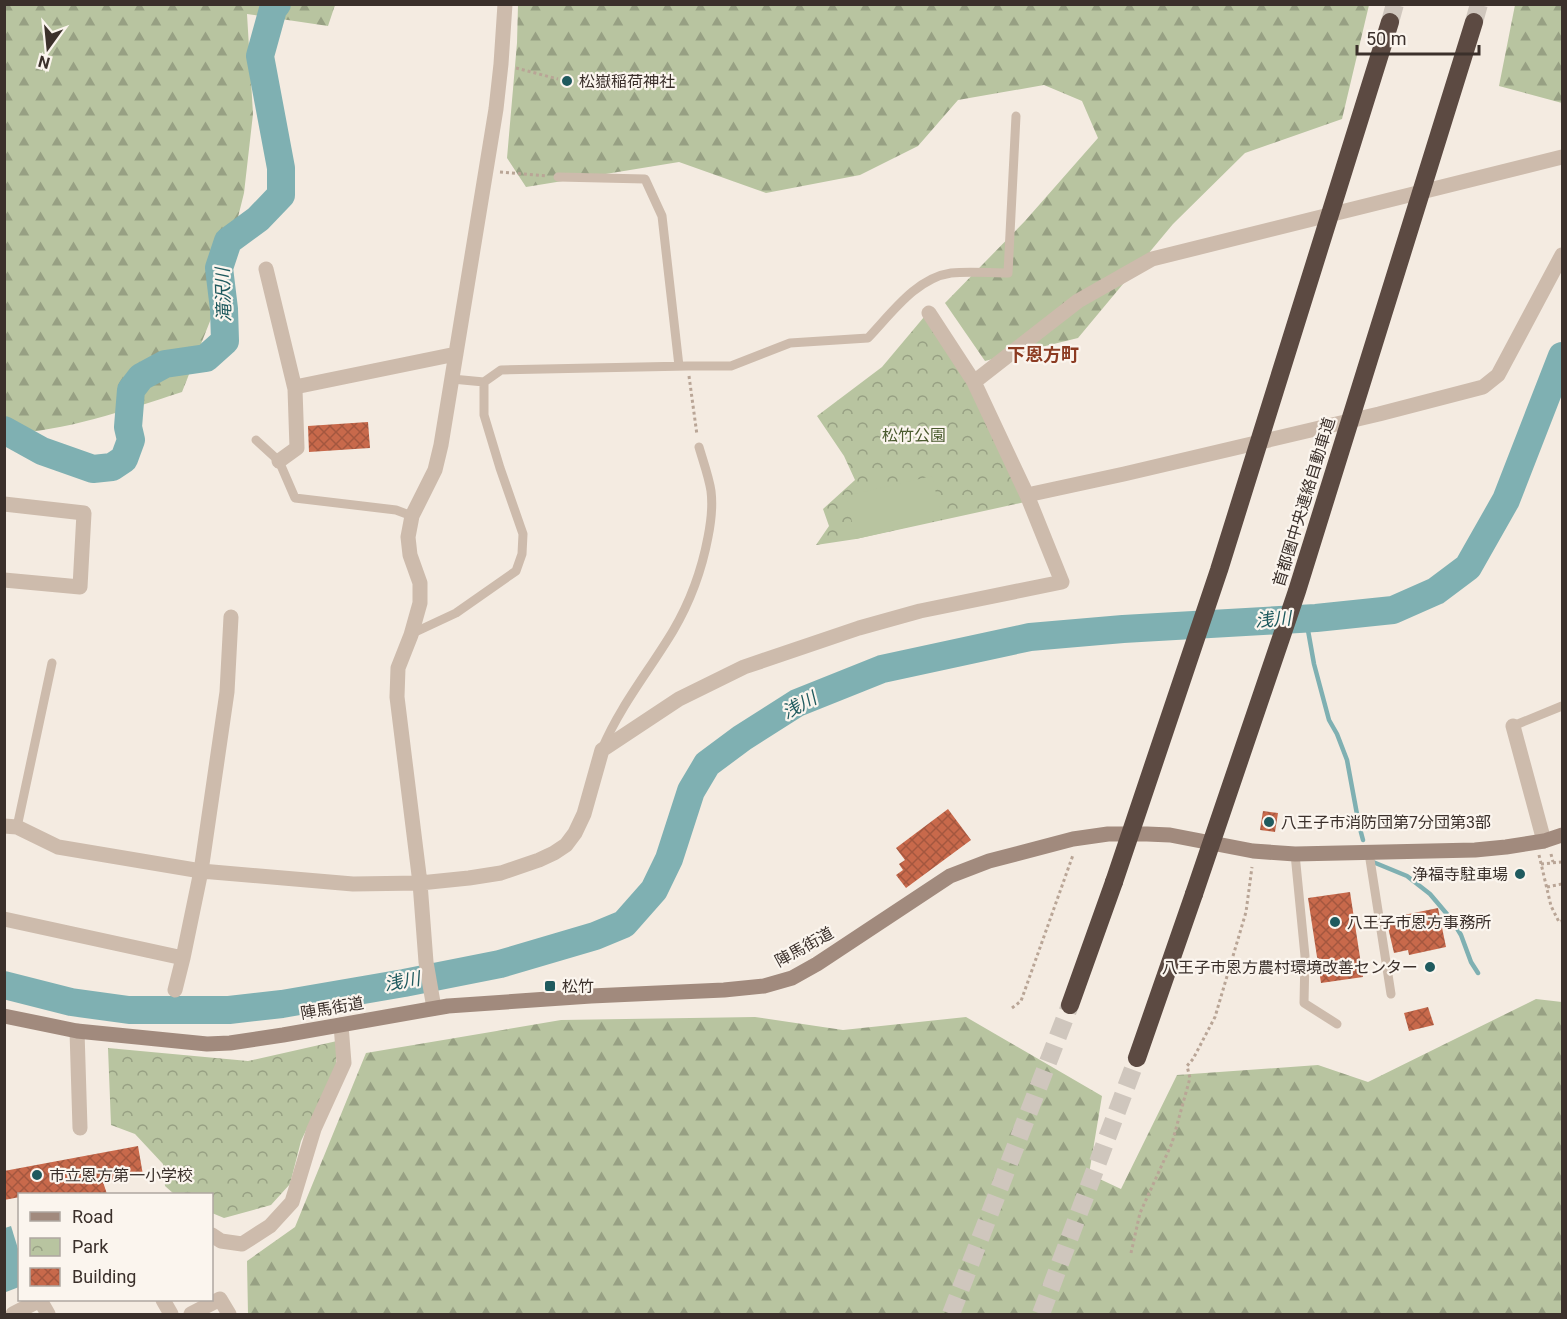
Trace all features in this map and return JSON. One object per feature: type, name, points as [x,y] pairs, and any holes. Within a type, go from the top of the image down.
[{"type":"highway","points":[[1070,1005],[1219,570],[1390,22]]},
{"type":"highway","name":"首都圏中央連絡自動車道","points":[[1137,1058],[1297,591],[1474,22]]},
{"type":"main road","name":"陣馬街道","points":[[4,1016],[77,1031],[207,1044],[249,1040],[341,1025],[433,1003],[460,1005],[764,986],[792,978],[817,964],[950,876],[989,861],[1072,839],[1108,834],[1170,835],[1253,851],[1295,854],[1475,850],[1544,841],[1563,836]]},
{"type":"street","points":[[433,1003],[426,962],[420,883],[397,697],[398,668],[420,603],[420,583],[410,555],[408,537],[412,516],[435,470],[441,445],[497,98],[505,4]]},
{"type":"street","points":[[974,382],[1078,301],[1152,258],[1563,157]]},
{"type":"street","points":[[1027,495],[1244,446],[1483,387],[1498,375],[1563,255]]},
{"type":"street","points":[[266,269],[295,387],[297,448],[279,461]]},
{"type":"street","points":[[11,827],[58,847],[201,872],[353,885],[420,883],[501,873],[539,860],[566,845],[576,834],[585,814],[602,750],[679,699],[744,667],[859,628],[910,614],[1062,582],[1027,495],[974,382],[929,313]]},
{"type":"street","points":[[295,387],[456,354]]},
{"type":"street","points":[[4,504],[84,513],[80,587],[4,580]]},
{"type":"street","points":[[175,990],[201,872],[227,692],[231,617]]},
{"type":"street","points":[[1513,726],[1544,841]]},
{"type":"street","points":[[4,919],[183,958]]},
{"type":"street","points":[[213,1236],[221,1241],[242,1244],[270,1226],[292,1203],[314,1129],[344,1063],[341,1025]]},
{"type":"street","points":[[77,1031],[80,1128]]},
{"type":"street","points":[[191,1314],[220,1299],[229,1314]]},
{"type":"street","points":[[13,1314],[38,1301]]},
{"type":"lane","points":[[452,380],[484,382],[501,370],[731,366],[790,344],[868,338],[916,289],[931,279],[951,273],[1008,273],[1016,116]]},
{"type":"lane","points":[[558,177],[645,179],[662,216],[684,366]]},
{"type":"lane","points":[[411,635],[456,612],[516,571],[522,554],[523,534],[484,415],[484,382]]},
{"type":"lane","points":[[256,440],[279,461],[294,498],[396,510],[412,516]]},
{"type":"lane","points":[[602,750],[624,706],[674,630],[688,602],[705,554],[711,517],[711,490],[699,447]]},
{"type":"lane","points":[[11,827],[52,663]]},
{"type":"lane","points":[[1513,726],[1563,706]]},
{"type":"lane","points":[[1369,853],[1391,994]]},
{"type":"lane","points":[[1295,854],[1305,956],[1304,1003],[1337,1024]]},
{"type":"path","points":[[517,68],[558,79]]},
{"type":"path","points":[[486,171],[558,177]]},
{"type":"path","points":[[684,366],[699,447]]},
{"type":"path","points":[[1012,1008],[1021,1001],[1072,859],[1072,839]]},
{"type":"path","points":[[1131,1253],[1140,1213],[1172,1143],[1190,1078],[1187,1066],[1215,1017],[1246,912],[1253,851]]},
{"type":"path","points":[[1563,862],[1541,864],[1551,906],[1559,922],[1563,921]]},
{"type":"path","points":[[1547,887],[1563,884]]},
{"type":"green space","points":[[4,5],[335,5],[328,26],[247,14],[253,114],[244,193],[216,306],[182,392],[72,424],[5,434]]},
{"type":"green space","points":[[518,5],[1369,5],[1342,119],[1245,153],[1173,224],[1078,338],[985,361],[945,303],[1025,221],[1098,138],[1082,101],[1044,85],[958,100],[918,146],[860,175],[766,193],[679,162],[526,187],[507,158]]},
{"type":"green space","points":[[1515,5],[1562,5],[1562,103],[1499,86]]},
{"type":"green space","name":"松竹公園","points":[[924,317],[970,384],[1025,502],[856,539],[816,545],[829,526],[823,509],[855,480],[844,456],[817,416],[882,367]]},
{"type":"green space","points":[[932,476],[942,519],[856,539],[846,496]]},
{"type":"green space","points":[[1536,999],[1562,1002],[1562,1314],[248,1314],[247,1261],[295,1227],[366,1053],[561,1020],[755,1017],[843,1030],[966,1017],[1102,1096],[1089,1174],[1121,1189],[1177,1075],[1318,1065],[1368,1082]]},
{"type":"green space","points":[[337,1041],[336,1067],[301,1141],[290,1184],[271,1205],[224,1218],[213,1213],[213,1193],[173,1193],[165,1186],[163,1164],[135,1134],[111,1125],[108,1048],[248,1061]]},
{"type":"water","points":[[11,1226],[18,1249],[18,1287],[6,1292],[4,1287],[5,1228]]},
{"type":"building","points":[[368,422],[370,448],[309,452],[308,426]]},
{"type":"building","points":[[948,809],[971,840],[906,888],[896,875],[903,870],[899,864],[905,860],[896,848]]},
{"type":"building","name":"八王子市消防団第7分団第3部","points":[[1263,811],[1278,813],[1275,832],[1260,830]]},
{"type":"building","points":[[1350,892],[1363,977],[1321,983],[1308,898]]},
{"type":"building","points":[[1438,908],[1446,947],[1409,955],[1408,950],[1394,953],[1387,923],[1400,921],[1399,916]]},
{"type":"building","points":[[1428,1007],[1434,1025],[1409,1031],[1404,1013]]},
{"type":"building","points":[[138,1146],[143,1175],[103,1182],[107,1193],[18,1193],[18,1197],[4,1200],[4,1171]]},
{"type":"waterway","name":"滝沢川","points":[[4,430],[42,451],[93,469],[112,467],[124,459],[131,440],[128,427],[131,390],[141,377],[165,364],[206,358],[225,341],[219,268],[228,241],[258,219],[281,195],[281,168],[260,56],[273,9],[277,4]]},
{"type":"waterway","name":"浅川","points":[[4,985],[71,1002],[129,1010],[229,1010],[282,1004],[500,964],[595,936],[624,924],[654,890],[669,859],[691,791],[707,764],[742,738],[797,703],[882,669],[1030,637],[1123,629],[1316,618],[1393,610],[1436,591],[1468,567],[1506,500],[1562,356]]},
{"type":"waterway","points":[[1306,619],[1314,664],[1329,720],[1347,760],[1363,840]]},
{"type":"waterway","points":[[1373,862],[1407,876],[1430,894],[1452,920],[1478,973]]},
{"type":"tunnel","points":[[1390,22],[1395,4]]},
{"type":"tunnel","points":[[1474,22],[1479,4]]},
{"type":"tunnel","points":[[951,1314],[1070,1005]]},
{"type":"tunnel","points":[[1041,1314],[1137,1058]]},
{"type":"place","name":"松嶽稲荷神社","points":[[567,81]]},
{"type":"place","name":"八王子市消防団第7分団第3部","points":[[1269,822]]},
{"type":"place","name":"浄福寺駐車場","points":[[1520,874]]},
{"type":"place","name":"八王子市恩方事務所","points":[[1335,922]]},
{"type":"place","name":"八王子市恩方農村環境改善センター","points":[[1430,967]]},
{"type":"place","name":"松竹","points":[[550,986]]},
{"type":"place","name":"市立恩方第一小学校","points":[[37,1175]]},
{"type":"district","name":"下恩方町","points":[[1043,354]]}]
